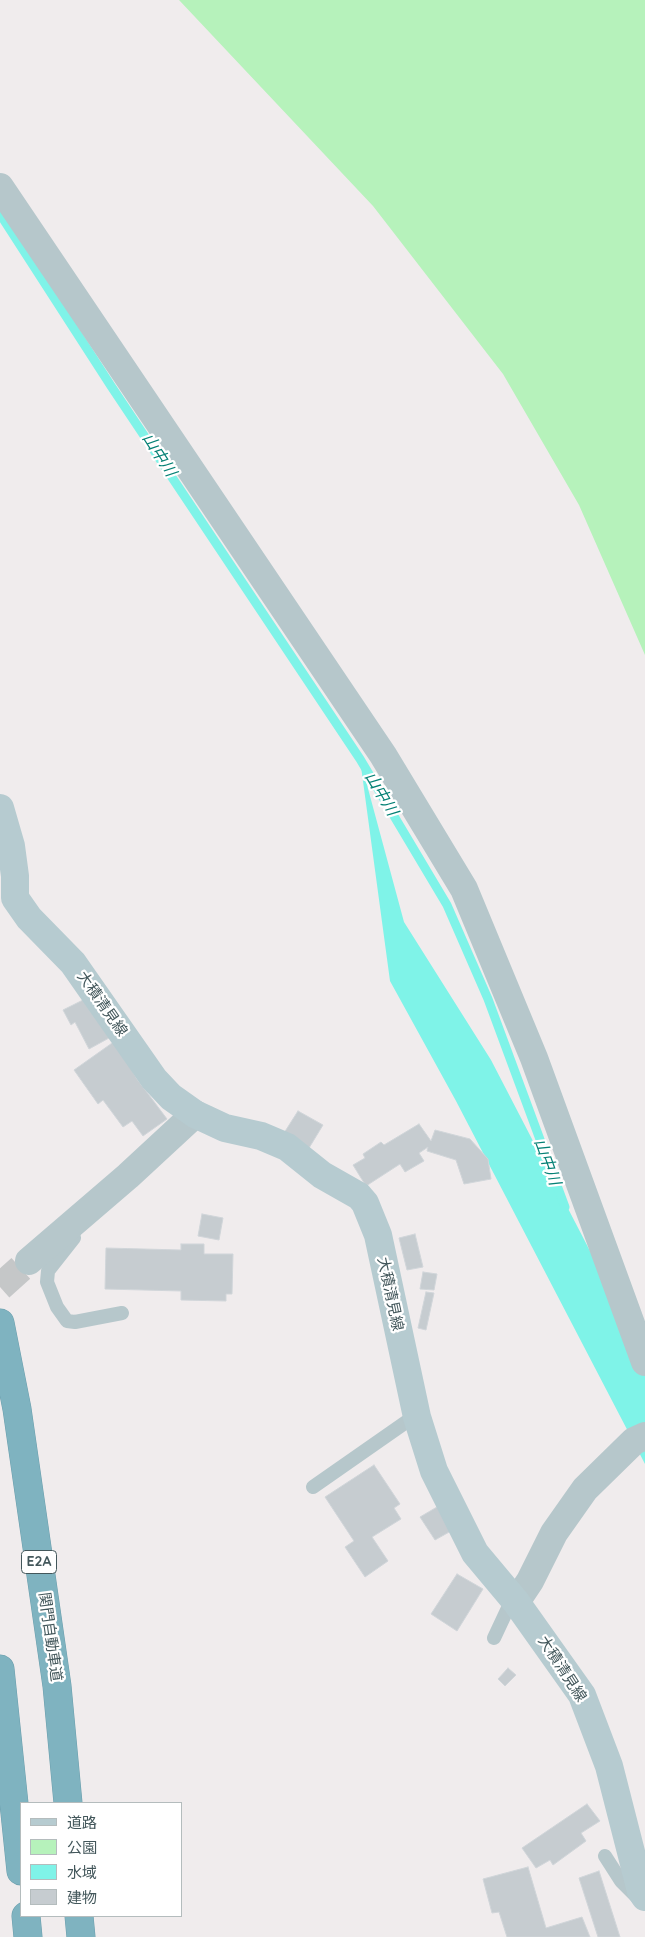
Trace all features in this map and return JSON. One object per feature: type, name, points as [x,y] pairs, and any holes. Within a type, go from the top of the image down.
[{"type":"highway","name":"関門自動車道","points":[[0,1323],[17,1409],[56,1676],[68,1802]]},
{"type":"highway","points":[[0,1669],[20,1861]]},
{"type":"highway","points":[[26,1917],[28,1937]]},
{"type":"highway","points":[[79,1917],[81,1937]]},
{"type":"main road","name":"大積清見線","points":[[0,808],[11,846],[15,876],[15,898],[29,918],[74,963],[154,1079],[171,1097],[195,1114],[225,1128],[261,1136],[287,1147],[322,1175],[359,1196],[365,1203],[378,1235],[417,1417],[434,1471],[475,1553],[516,1602],[582,1695],[609,1766],[641,1891],[645,1899]]},
{"type":"street","points":[[0,188],[383,755],[464,889],[534,1058],[645,1362]]},
{"type":"street","points":[[29,1261],[128,1176],[195,1114]]},
{"type":"street","points":[[516,1602],[530,1581],[554,1533],[585,1489],[639,1439]]},
{"type":"lane","points":[[71,1223],[74,1238],[48,1271],[47,1282],[57,1307],[67,1320],[75,1322],[122,1313]]},
{"type":"lane","points":[[313,1488],[409,1420],[417,1417]]},
{"type":"lane","points":[[494,1638],[509,1606],[516,1602]]},
{"type":"lane","points":[[605,1856],[621,1881],[636,1897],[645,1899]]},
{"type":"green space","points":[[179,0],[645,0],[645,655],[579,505],[503,374],[373,206]]},
{"type":"water","points":[[360,759],[404,922],[491,1060],[645,1357],[645,1464],[456,1101],[390,981]]},
{"type":"building","points":[[87,998],[109,1038],[89,1049],[75,1022],[71,1025],[63,1010]]},
{"type":"building","points":[[115,1041],[137,1079],[167,1119],[143,1136],[132,1121],[123,1127],[103,1100],[98,1104],[74,1070]]},
{"type":"building","points":[[298,1111],[323,1125],[309,1148],[284,1133]]},
{"type":"building","points":[[419,1124],[431,1141],[435,1130],[470,1139],[488,1159],[491,1179],[464,1184],[456,1160],[427,1151],[428,1147],[419,1153],[424,1161],[405,1172],[400,1164],[366,1186],[353,1165],[365,1158],[363,1154],[381,1142],[384,1145]]},
{"type":"building","points":[[202,1214],[223,1218],[219,1240],[198,1236]]},
{"type":"building","points":[[415,1234],[423,1267],[407,1270],[399,1238]]},
{"type":"building","points":[[181,1244],[204,1244],[204,1254],[233,1254],[232,1294],[226,1294],[226,1301],[181,1300],[181,1291],[105,1289],[106,1248],[181,1250]]},
{"type":"building","points":[[423,1272],[437,1274],[434,1290],[420,1289]]},
{"type":"building","points":[[426,1292],[434,1293],[426,1330],[418,1328]]},
{"type":"building","points":[[374,1465],[400,1504],[394,1508],[401,1519],[372,1537],[388,1561],[365,1577],[345,1547],[354,1541],[325,1497]]},
{"type":"building","points":[[437,1507],[451,1531],[435,1540],[420,1517]]},
{"type":"building","points":[[457,1574],[483,1589],[457,1631],[431,1614]]},
{"type":"building","points":[[508,1668],[516,1675],[505,1686],[498,1679]]},
{"type":"building","points":[[587,1804],[600,1821],[581,1833],[586,1841],[553,1865],[550,1860],[536,1868],[522,1848]]},
{"type":"building","points":[[528,1867],[546,1928],[582,1917],[590,1937],[507,1937],[499,1912],[492,1913],[483,1879]]},
{"type":"building","points":[[599,1871],[620,1937],[598,1937],[579,1878]]},
{"type":"waterway","name":"山中川","points":[[0,214],[111,386],[360,759],[447,905],[488,999],[565,1207]]},
{"type":"tunnel","points":[[0,1287],[29,1261]]}]
